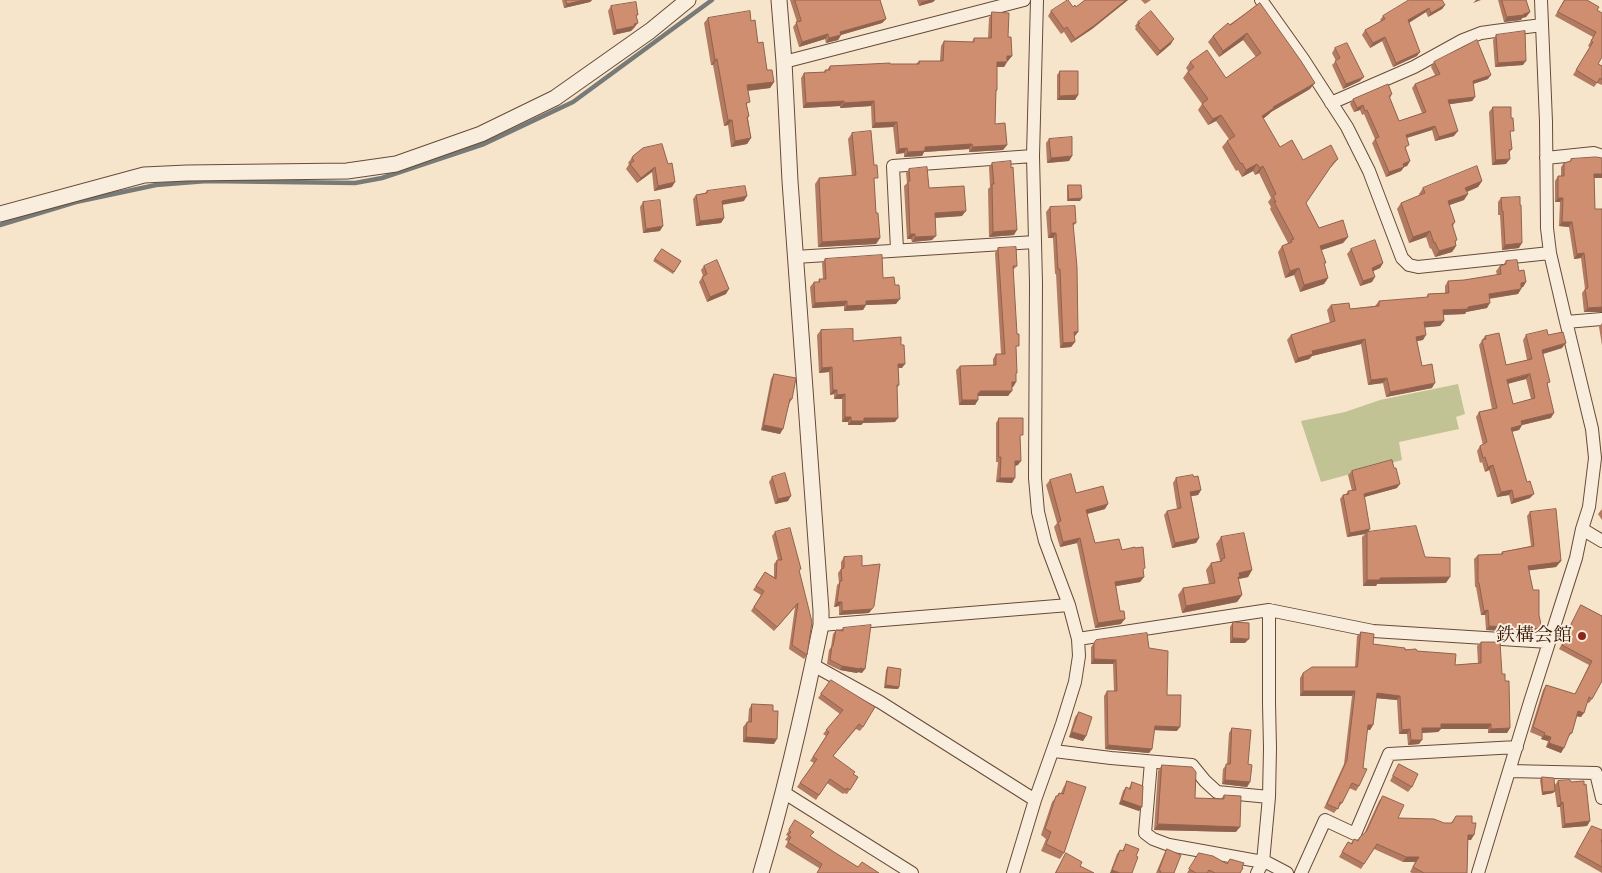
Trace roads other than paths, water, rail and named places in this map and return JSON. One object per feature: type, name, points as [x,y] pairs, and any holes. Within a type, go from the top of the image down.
[{"type":"street","points":[[0,214],[144,176],[187,173],[347,170],[396,164],[481,134],[555,98],[650,31],[688,0]]},
{"type":"street","points":[[761,873],[783,792],[821,625],[822,611],[795,257],[779,0]]},
{"type":"street","points":[[784,62],[1024,0]]},
{"type":"street","points":[[1012,873],[1035,800],[1054,751],[1075,682],[1079,656],[1078,639],[1069,605],[1044,541],[1038,512],[1036,486],[1033,156],[1038,0]]},
{"type":"street","points":[[1261,0],[1303,59],[1347,127],[1369,172],[1402,258],[1410,265],[1418,267],[1550,253]]},
{"type":"street","points":[[1478,873],[1576,558],[1589,507],[1595,458],[1592,429],[1550,253],[1547,228],[1541,0]]},
{"type":"street","points":[[1331,103],[1414,66],[1463,40],[1495,31],[1542,25]]},
{"type":"street","points":[[1546,158],[1594,153],[1602,156]]},
{"type":"street","points":[[897,250],[893,166],[1033,156]]},
{"type":"street","points":[[795,257],[1035,242]]},
{"type":"street","points":[[1566,322],[1602,319]]},
{"type":"street","points":[[1582,529],[1602,541]]},
{"type":"street","points":[[821,625],[1069,605]]},
{"type":"street","points":[[1078,639],[1269,610],[1373,631],[1549,642]]},
{"type":"street","points":[[1260,868],[1269,797],[1269,610]]},
{"type":"street","points":[[812,665],[880,702],[1035,800]]},
{"type":"street","points":[[1301,873],[1325,820],[1355,834],[1389,754],[1517,746]]},
{"type":"street","points":[[1054,751],[1192,765],[1217,792],[1269,797]]},
{"type":"street","points":[[1151,762],[1145,834],[1168,844],[1260,868]]},
{"type":"street","points":[[1510,771],[1596,773],[1602,798]]},
{"type":"street","points":[[783,792],[912,873]]},
{"type":"street","points":[[1260,868],[1268,862],[1287,873]]},
{"type":"waterway","points":[[0,225],[76,202],[156,185],[207,181],[355,183],[382,178],[484,144],[573,102],[712,0]]},
{"type":"place","name":"鉄構会館","points":[[1582,636]]}]
